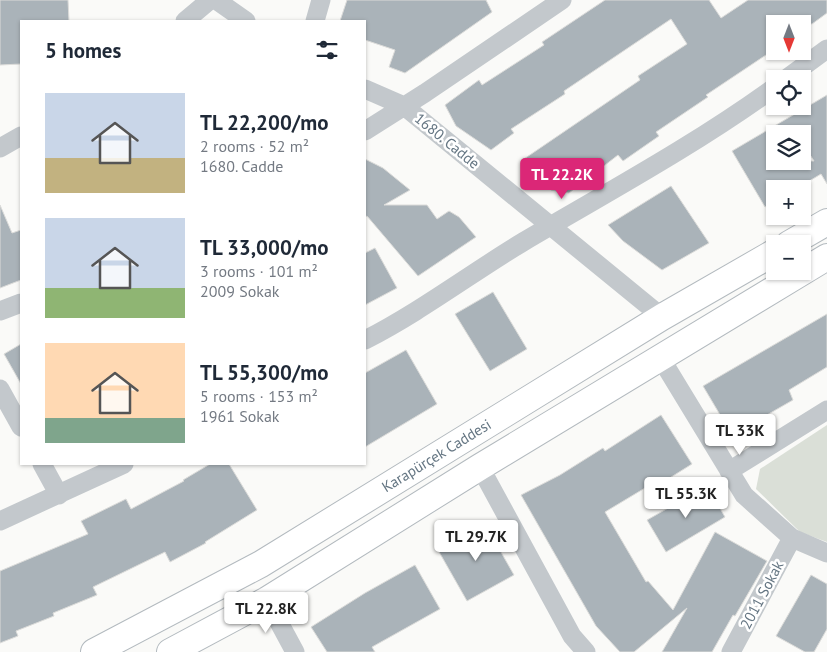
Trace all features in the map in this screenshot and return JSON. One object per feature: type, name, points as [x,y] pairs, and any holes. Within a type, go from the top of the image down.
[{"type":"main road","points":[[805,235],[827,222]]},
{"type":"main road","name":"Karapürçek Caddesi","points":[[94,652],[261,564],[662,317],[766,257]]},
{"type":"main road","points":[[170,652],[268,600],[480,466],[827,257]]},
{"type":"street","points":[[186,20],[210,0]]},
{"type":"street","points":[[216,0],[245,20]]},
{"type":"street","points":[[315,20],[321,0]]},
{"type":"street","points":[[366,130],[562,0]]},
{"type":"street","points":[[798,70],[827,49]]},
{"type":"street","name":"1680. Cadde","points":[[366,89],[404,106],[662,317]]},
{"type":"street","points":[[366,340],[393,326],[551,226],[734,116],[766,93]]},
{"type":"street","points":[[0,148],[20,137]]},
{"type":"street","points":[[0,311],[20,303]]},
{"type":"street","points":[[660,357],[744,495],[792,538],[827,552]]},
{"type":"street","points":[[0,389],[20,425]]},
{"type":"street","points":[[729,471],[827,410]]},
{"type":"street","points":[[43,465],[59,495]]},
{"type":"street","points":[[0,521],[122,465]]},
{"type":"street","points":[[480,466],[572,636],[586,652]]},
{"type":"street","name":"2011 Sokak","points":[[731,652],[792,538]]},
{"type":"street","points":[[268,600],[295,652]]},
{"type":"shaded area","points":[[827,425],[827,542],[800,532],[756,489],[760,469]]},
{"type":"building","points":[[0,0],[68,0],[69,20],[20,20],[20,64],[0,65]]},
{"type":"building","points":[[347,0],[486,0],[492,12],[405,73],[389,67],[395,50],[366,40],[366,20],[340,20]]},
{"type":"building","points":[[605,0],[709,0],[721,18],[748,0],[827,0],[827,13],[812,24],[811,15],[766,15],[766,55],[706,95],[708,97],[656,132],[659,136],[623,161],[618,155],[569,193],[551,190],[521,161],[640,80],[638,76],[687,44],[671,19],[564,91],[565,94],[511,129],[514,133],[491,150],[456,126],[445,105],[479,80],[482,85],[544,45],[542,42]]},
{"type":"building","points":[[827,95],[827,184],[821,174],[811,180],[766,180],[765,207],[732,151],[766,131],[766,170],[811,170],[811,161],[814,161],[811,156],[811,125],[776,125],[793,115],[811,115],[811,104]]},
{"type":"building","points":[[366,160],[383,168],[410,190],[384,205],[427,205],[437,219],[449,211],[459,217],[476,237],[418,276],[367,216]]},
{"type":"building","points":[[671,186],[709,243],[662,270],[623,241],[608,225]]},
{"type":"building","points":[[0,205],[12,233],[20,230],[20,280],[0,288]]},
{"type":"building","points":[[375,248],[397,288],[366,304],[366,252]]},
{"type":"building","points":[[493,292],[527,349],[490,371],[455,314]]},
{"type":"building","points":[[827,314],[827,367],[789,390],[793,400],[732,435],[703,386]]},
{"type":"building","points":[[20,345],[20,382],[4,354]]},
{"type":"building","points":[[406,350],[437,404],[366,446],[366,372]]},
{"type":"building","points":[[661,415],[692,464],[652,489],[650,485],[605,512],[646,582],[648,581],[673,610],[715,532],[767,561],[712,652],[662,652],[687,608],[634,652],[620,652],[596,626],[521,495],[560,475],[603,448],[605,451]]},
{"type":"building","points":[[208,465],[230,465],[257,510],[206,543],[170,562],[165,552],[93,587],[97,595],[53,613],[54,616],[16,631],[18,636],[0,643],[0,571],[88,534],[81,521],[126,499],[131,509]]},
{"type":"building","points":[[707,486],[725,517],[666,552],[647,520]]},
{"type":"building","points":[[485,524],[514,575],[467,601],[438,550]]},
{"type":"building","points":[[415,565],[440,609],[372,647],[375,652],[327,652],[311,627],[365,593]]},
{"type":"building","points":[[811,575],[827,584],[827,629],[814,652],[805,652],[776,636]]}]
